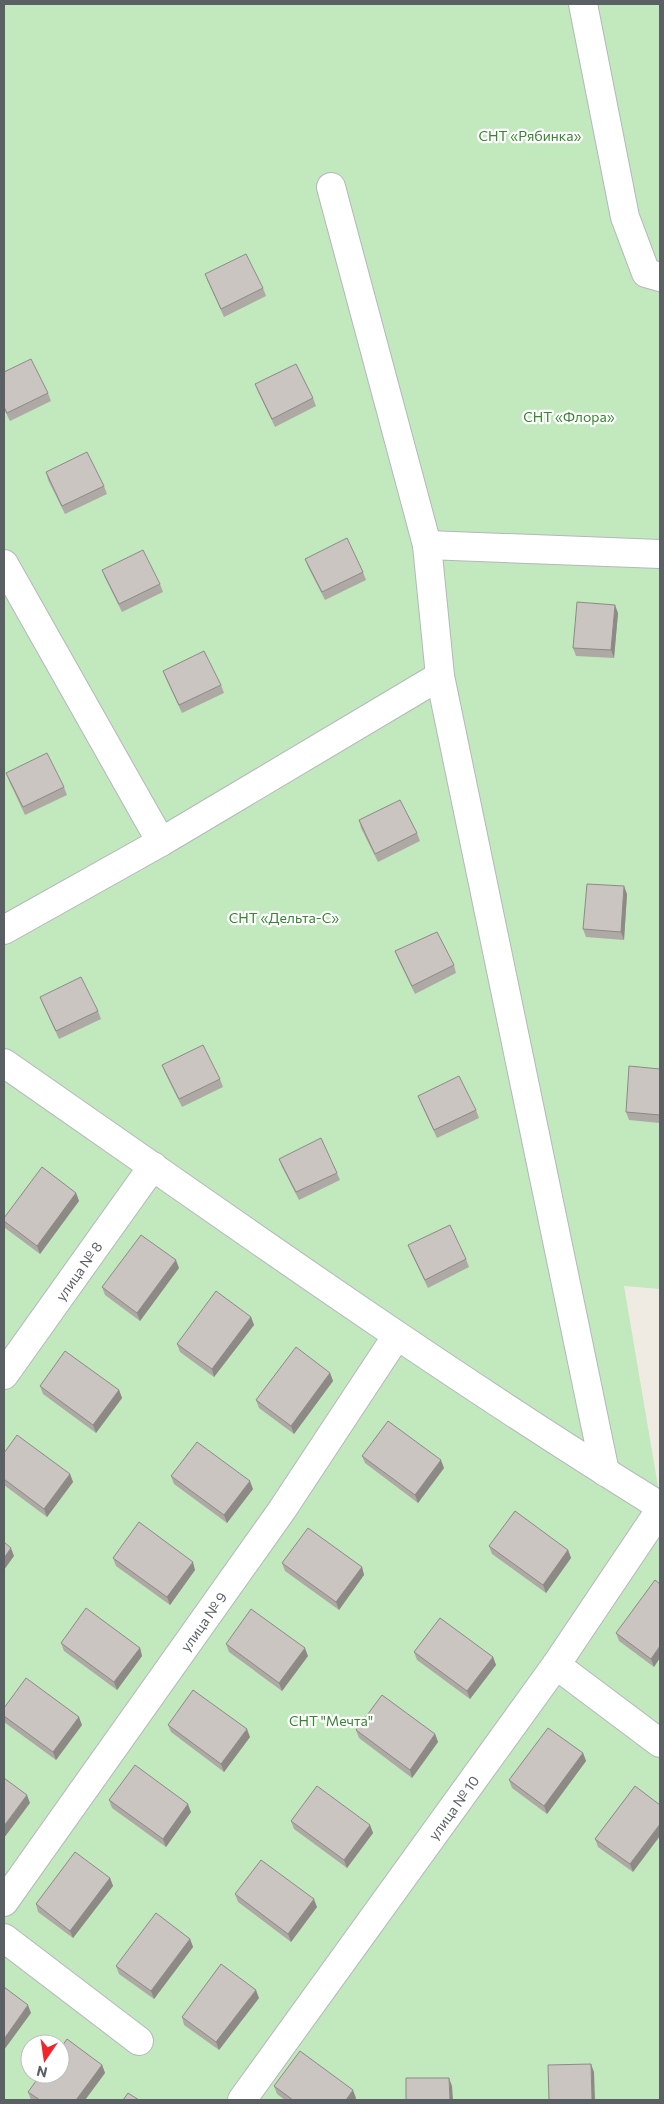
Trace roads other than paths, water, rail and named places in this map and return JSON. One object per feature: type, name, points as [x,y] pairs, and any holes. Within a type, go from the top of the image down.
[{"type":"street","points":[[584,4],[625,217],[646,273],[660,277]]},
{"type":"street","points":[[331,187],[427,545],[440,676],[605,1472]]},
{"type":"street","points":[[427,545],[660,554]]},
{"type":"street","points":[[4,564],[161,842]]},
{"type":"street","points":[[4,930],[161,842],[440,676]]},
{"type":"street","points":[[4,1063],[396,1337],[660,1508]]},
{"type":"street","name":"улица № 8","points":[[4,1375],[152,1166]]},
{"type":"street","name":"улица № 9","points":[[4,1902],[282,1510],[396,1337]]},
{"type":"street","name":"улица № 10","points":[[242,2100],[556,1665],[660,1508]]},
{"type":"street","points":[[556,1665],[660,1742]]},
{"type":"street","points":[[4,1938],[139,2041]]},
{"type":"park label","name":"СНТ «Рябинка»","points":[[530,135]]},
{"type":"park label","name":"СНТ «Флора»","points":[[569,416]]},
{"type":"park label","name":"СНТ «Дельта-С»","points":[[284,917]]},
{"type":"park label","name":"СНТ \"Мечта\"","points":[[331,1720]]}]
